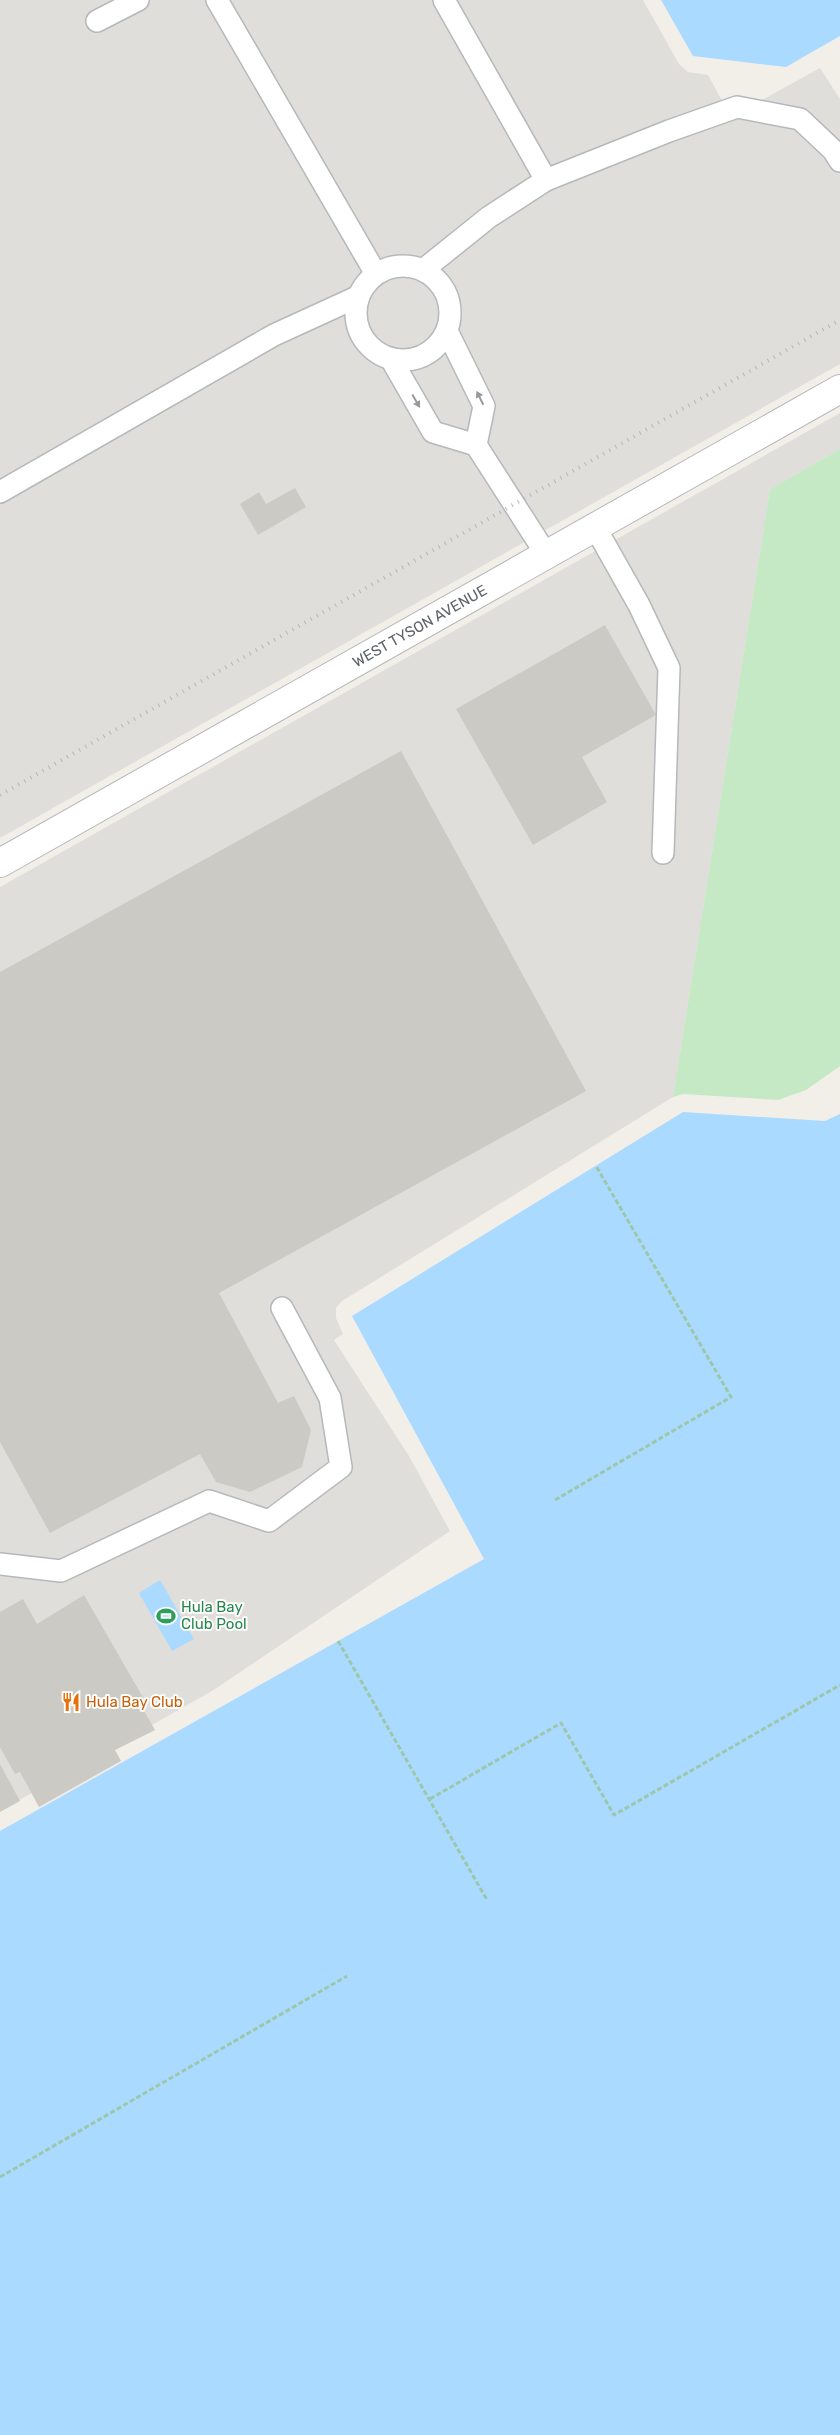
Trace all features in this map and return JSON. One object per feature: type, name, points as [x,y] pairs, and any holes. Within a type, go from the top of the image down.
[{"type":"street","name":"WEST TYSON AVENUE","points":[[0,862],[840,389]]},
{"type":"lane","points":[[97,21],[138,0]]},
{"type":"lane","points":[[217,0],[376,274]]},
{"type":"lane","points":[[444,0],[546,180]]},
{"type":"lane","points":[[423,270],[489,217],[546,180],[669,131],[737,107],[800,119],[834,150],[840,161]]},
{"type":"lane","points":[[0,492],[274,335],[357,297],[370,278],[384,269],[400,265],[416,267],[431,274],[442,286],[449,301],[450,316],[447,331],[439,344],[428,353],[414,359],[391,359],[371,349],[362,338],[356,323],[357,297]]},
{"type":"lane","points":[[447,331],[484,406],[476,445]]},
{"type":"lane","points":[[391,359],[433,432],[476,445],[546,554]]},
{"type":"lane","points":[[595,527],[639,605],[669,668],[663,853]]},
{"type":"lane","points":[[0,1564],[61,1571],[209,1501],[269,1521],[341,1468],[330,1398],[282,1308]]},
{"type":"path","points":[[555,1500],[731,1397],[596,1166]]},
{"type":"path","points":[[338,1641],[487,1900]]},
{"type":"path","points":[[430,1799],[561,1723],[614,1815],[840,1685]]},
{"type":"path","points":[[0,2177],[347,1976]]},
{"type":"shaded area","points":[[0,0],[643,0],[679,64],[688,72],[708,75],[731,117],[820,68],[840,99],[840,364],[0,838]]},
{"type":"shaded area","points":[[840,413],[840,449],[770,489],[673,1097],[342,1301],[336,1308],[336,1318],[343,1334],[334,1340],[409,1456],[450,1531],[212,1691],[0,1811],[0,887]]},
{"type":"green space","points":[[840,449],[840,1066],[806,1090],[778,1100],[683,1094],[673,1097],[770,489]]},
{"type":"water","points":[[661,0],[840,0],[840,36],[786,67],[693,56]]},
{"type":"water","points":[[683,1112],[825,1121],[840,1114],[840,2435],[0,2435],[0,1831],[484,1559],[352,1316]]},
{"type":"water","name":"Hula Bay Club Pool","points":[[160,1580],[194,1639],[172,1651],[139,1593]]},
{"type":"building","points":[[295,488],[306,507],[258,535],[240,504],[259,492],[266,504]]},
{"type":"building","points":[[605,625],[656,715],[582,757],[607,802],[533,845],[456,709]]},
{"type":"building","points":[[401,751],[586,1091],[219,1293],[278,1403],[294,1396],[311,1430],[302,1467],[250,1492],[216,1482],[200,1454],[50,1533],[0,1442],[0,972]]},
{"type":"building","name":"Hula Bay Club","points":[[84,1595],[145,1701],[140,1704],[155,1730],[115,1750],[121,1761],[39,1807],[20,1772],[15,1774],[0,1747],[0,1612],[23,1599],[37,1624]]},
{"type":"building","points":[[0,1764],[20,1801],[0,1812]]},
{"type":"railway","points":[[0,795],[840,320]]},
{"type":"place","name":"Hula Bay Club Pool","points":[[166,1616]]},
{"type":"place","name":"Hula Bay Club","points":[[71,1702]]}]
